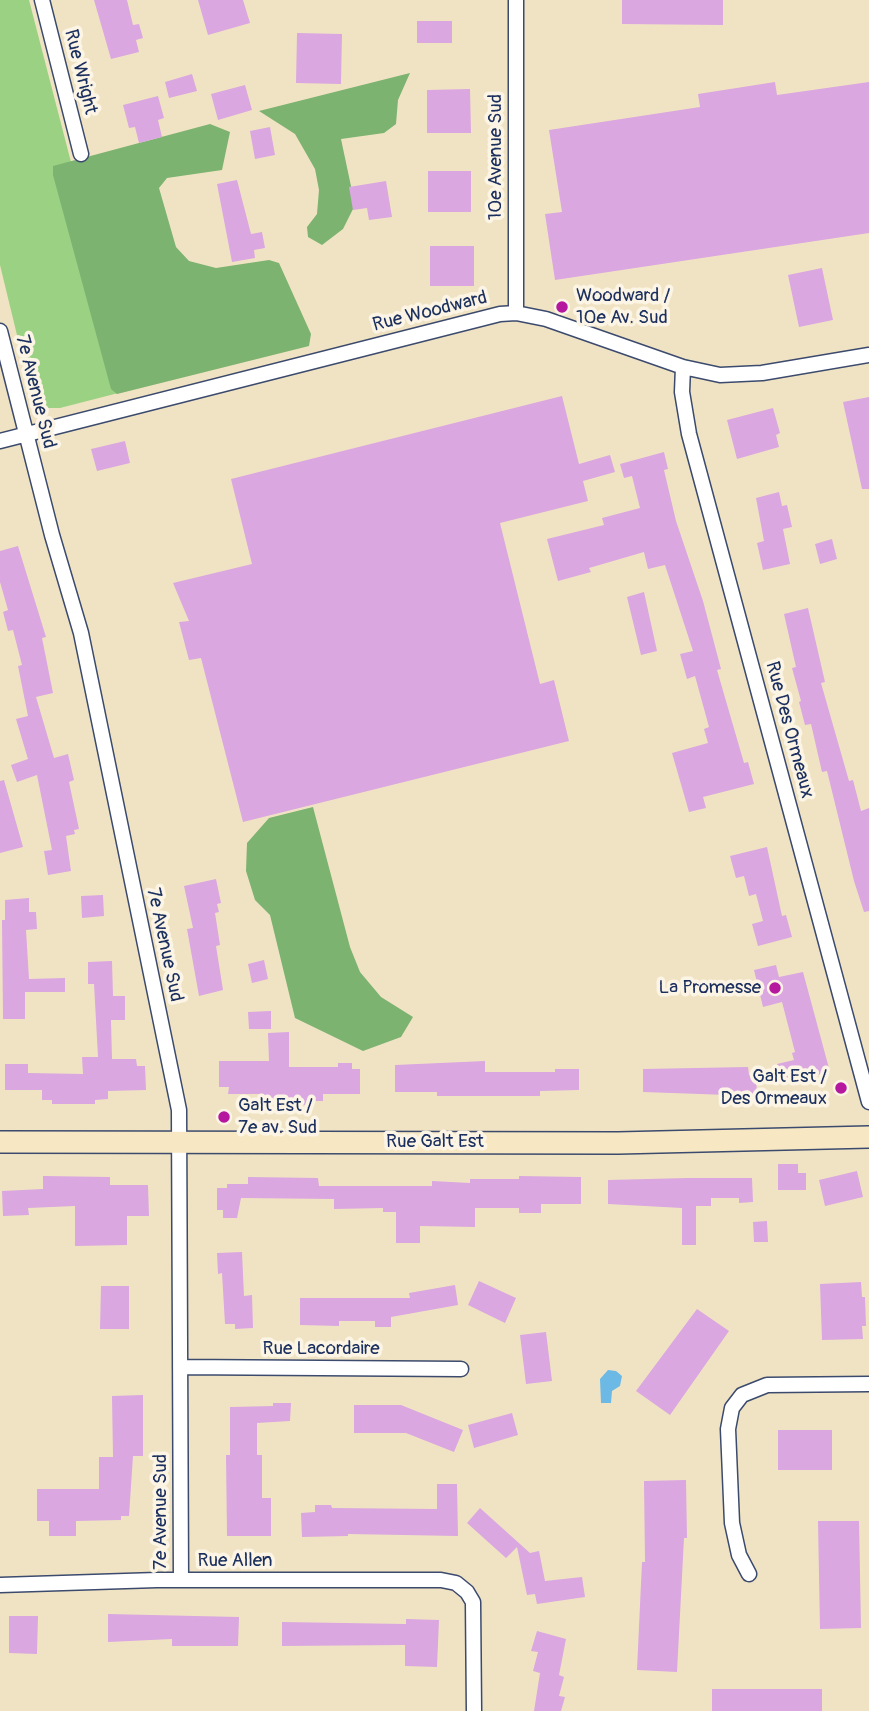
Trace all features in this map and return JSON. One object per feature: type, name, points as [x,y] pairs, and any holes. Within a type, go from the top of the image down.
[{"type":"main road","name":"Rue Galt Est","points":[[0,1142],[618,1143],[869,1137]]},
{"type":"street","name":"Rue Wright","points":[[42,0],[81,154]]},
{"type":"street","name":"10e Avenue Sud","points":[[516,0],[516,313]]},
{"type":"street","name":"Rue Woodward","points":[[0,441],[26,432],[482,318],[516,313],[583,330],[683,367],[720,375],[762,373],[869,355]]},
{"type":"street","name":"7e Avenue Sud","points":[[0,331],[52,535],[81,633],[177,1093],[180,1141],[181,1580]]},
{"type":"street","name":"Rue Des Ormeaux","points":[[683,367],[682,392],[690,434],[869,1101]]},
{"type":"street","name":"Rue Lacordaire","points":[[180,1367],[461,1369]]},
{"type":"street","points":[[749,1574],[739,1555],[732,1523],[728,1429],[732,1408],[742,1395],[767,1385],[869,1384]]},
{"type":"street","name":"Rue Allen","points":[[0,1584],[181,1580],[441,1580],[456,1583],[467,1592],[474,1613],[474,1711]]},
{"type":"green space","points":[[0,0],[29,0],[130,390],[60,408],[38,408],[33,401],[0,265]]},
{"type":"green space","points":[[410,73],[398,100],[396,124],[384,133],[341,139],[355,205],[343,229],[322,245],[308,237],[307,227],[317,214],[319,190],[315,169],[295,134],[259,111]]},
{"type":"green space","points":[[210,124],[230,132],[222,170],[167,178],[159,188],[176,247],[189,261],[216,268],[269,260],[279,263],[311,334],[309,346],[117,394],[111,389],[53,175],[53,166]]},
{"type":"green space","points":[[313,807],[350,947],[360,972],[381,997],[413,1017],[401,1037],[363,1051],[295,1018],[270,915],[255,900],[246,871],[247,843],[269,818]]},
{"type":"water","points":[[608,1370],[616,1371],[622,1376],[620,1386],[612,1391],[611,1403],[601,1403],[600,1379]]},
{"type":"building","points":[[94,0],[127,0],[133,25],[139,24],[143,38],[136,40],[139,52],[111,59]]},
{"type":"building","points":[[198,0],[243,0],[250,23],[208,35]]},
{"type":"building","points":[[622,0],[723,0],[723,25],[622,24]]},
{"type":"building","points":[[417,21],[452,21],[452,43],[417,43]]},
{"type":"building","points":[[297,33],[342,34],[341,84],[296,83]]},
{"type":"building","points":[[192,74],[197,91],[169,98],[165,82]]},
{"type":"building","points":[[775,82],[777,95],[869,82],[869,233],[555,280],[545,214],[562,212],[549,130],[700,107],[698,94]]},
{"type":"building","points":[[245,85],[252,110],[218,120],[211,94]]},
{"type":"building","points":[[470,89],[471,133],[427,133],[427,90]]},
{"type":"building","points":[[158,96],[164,118],[158,120],[162,137],[139,143],[135,127],[129,128],[123,105]]},
{"type":"building","points":[[270,127],[275,155],[255,159],[250,131]]},
{"type":"building","points":[[428,171],[471,171],[471,212],[428,212]]},
{"type":"building","points":[[237,180],[251,234],[262,232],[265,248],[254,250],[255,258],[232,262],[217,184]]},
{"type":"building","points":[[386,181],[392,217],[369,220],[367,208],[353,210],[349,187]]},
{"type":"building","points":[[430,246],[474,246],[474,286],[430,286]]},
{"type":"building","points":[[822,268],[833,320],[799,327],[788,275]]},
{"type":"building","points":[[562,396],[579,464],[610,455],[615,472],[583,481],[588,501],[500,523],[540,684],[554,680],[569,741],[243,822],[201,658],[189,660],[179,622],[189,621],[173,583],[252,564],[231,479]]},
{"type":"building","points":[[869,397],[869,489],[862,489],[843,402]]},
{"type":"building","points":[[773,408],[780,433],[776,435],[779,447],[737,459],[727,420]]},
{"type":"building","points":[[125,441],[130,463],[97,471],[91,449]]},
{"type":"building","points":[[664,452],[668,469],[664,470],[676,521],[703,601],[721,669],[717,670],[744,763],[748,762],[754,784],[703,797],[706,808],[689,812],[672,753],[708,743],[704,729],[709,727],[695,676],[687,679],[680,654],[693,651],[665,565],[648,569],[644,552],[589,568],[591,572],[558,581],[547,539],[604,525],[602,518],[640,508],[632,476],[624,478],[620,464]]},
{"type":"building","points":[[779,492],[782,506],[787,505],[792,527],[783,529],[790,564],[763,570],[757,543],[764,541],[756,498]]},
{"type":"building","points":[[832,539],[837,559],[820,564],[815,544]]},
{"type":"building","points":[[18,546],[46,637],[42,638],[53,693],[36,697],[54,758],[68,754],[74,780],[69,782],[79,829],[74,830],[75,834],[66,836],[71,871],[48,875],[44,851],[52,850],[37,775],[17,782],[11,765],[28,759],[16,719],[28,716],[18,666],[22,665],[13,630],[8,631],[3,612],[8,610],[0,582],[0,551]]},
{"type":"building","points":[[644,592],[657,651],[641,655],[627,597]]},
{"type":"building","points":[[808,608],[825,682],[821,683],[849,781],[853,780],[861,811],[869,808],[869,911],[864,912],[827,771],[822,772],[811,724],[805,725],[792,668],[796,667],[784,614]]},
{"type":"building","points":[[4,780],[23,847],[0,853],[0,781]]},
{"type":"building","points":[[767,847],[782,916],[786,915],[792,937],[758,946],[752,924],[763,921],[756,894],[749,896],[744,876],[736,878],[730,856]]},
{"type":"building","points":[[216,879],[221,903],[217,904],[219,912],[215,913],[220,945],[216,946],[223,990],[199,996],[187,929],[193,928],[184,886]]},
{"type":"building","points":[[103,895],[104,916],[82,918],[81,896]]},
{"type":"building","points":[[29,898],[29,912],[36,912],[37,929],[26,930],[29,979],[65,978],[65,992],[25,992],[25,1019],[3,1019],[2,920],[5,920],[5,900]]},
{"type":"building","points":[[264,960],[268,979],[252,983],[248,964]]},
{"type":"building","points":[[112,961],[113,996],[125,996],[125,1020],[111,1020],[112,1059],[136,1059],[137,1066],[145,1066],[146,1090],[108,1091],[108,1099],[95,1100],[95,1104],[52,1104],[52,1100],[42,1100],[42,1090],[5,1090],[5,1064],[28,1064],[28,1073],[83,1074],[82,1057],[98,1057],[94,984],[88,984],[88,962]]},
{"type":"building","points":[[776,965],[779,977],[803,972],[830,1072],[782,1084],[777,1064],[794,1060],[792,1053],[795,1052],[782,1002],[763,1007],[754,970]]},
{"type":"building","points":[[271,1011],[271,1029],[249,1029],[248,1012]]},
{"type":"building","points":[[289,1032],[289,1067],[338,1067],[338,1063],[352,1063],[352,1069],[360,1069],[360,1094],[323,1094],[323,1101],[312,1101],[312,1105],[259,1104],[260,1094],[228,1094],[229,1087],[219,1087],[219,1061],[269,1061],[268,1033]]},
{"type":"building","points":[[485,1061],[485,1072],[555,1072],[555,1069],[579,1069],[579,1090],[540,1091],[540,1096],[437,1096],[437,1092],[395,1092],[395,1065]]},
{"type":"building","points":[[748,1067],[749,1075],[756,1075],[757,1096],[643,1092],[643,1069]]},
{"type":"building","points":[[778,1164],[798,1164],[798,1173],[806,1173],[806,1190],[778,1190]]},
{"type":"building","points":[[857,1171],[863,1197],[825,1206],[819,1180]]},
{"type":"building","points":[[43,1176],[110,1177],[110,1185],[148,1185],[149,1216],[127,1216],[127,1245],[75,1246],[75,1206],[28,1208],[29,1215],[3,1216],[2,1191],[43,1189]]},
{"type":"building","points":[[519,1176],[581,1177],[581,1204],[541,1204],[541,1213],[519,1213],[519,1208],[475,1208],[475,1227],[420,1226],[420,1243],[396,1243],[396,1212],[383,1212],[383,1208],[334,1209],[334,1199],[241,1198],[237,1218],[223,1218],[223,1210],[217,1210],[217,1188],[227,1188],[227,1184],[248,1184],[248,1177],[318,1178],[319,1186],[432,1186],[432,1181],[470,1183],[470,1179],[519,1179]]},
{"type":"building","points":[[752,1178],[753,1202],[739,1203],[739,1198],[711,1198],[711,1206],[696,1206],[696,1245],[682,1245],[682,1208],[608,1204],[608,1180]]},
{"type":"building","points":[[767,1221],[768,1242],[754,1242],[753,1222]]},
{"type":"building","points":[[242,1252],[244,1296],[252,1295],[253,1328],[235,1329],[235,1324],[225,1324],[222,1273],[218,1274],[217,1253]]},
{"type":"building","points":[[479,1281],[516,1298],[505,1323],[468,1305]]},
{"type":"building","points":[[861,1282],[862,1297],[865,1297],[866,1326],[862,1326],[863,1339],[822,1340],[820,1284]]},
{"type":"building","points":[[455,1285],[458,1305],[391,1317],[391,1327],[375,1327],[375,1321],[339,1321],[339,1326],[300,1325],[300,1298],[410,1298],[409,1293]]},
{"type":"building","points":[[101,1286],[129,1286],[129,1329],[100,1329]]},
{"type":"building","points":[[697,1309],[729,1331],[670,1415],[636,1391]]},
{"type":"building","points":[[546,1332],[552,1381],[526,1384],[520,1335]]},
{"type":"building","points":[[143,1395],[143,1456],[133,1456],[129,1516],[121,1516],[121,1520],[76,1521],[76,1536],[49,1536],[49,1521],[37,1521],[37,1489],[99,1489],[99,1457],[113,1457],[112,1396]]},
{"type":"building","points":[[273,1403],[291,1403],[290,1421],[257,1423],[257,1455],[262,1455],[262,1498],[271,1498],[271,1536],[227,1536],[226,1455],[230,1455],[230,1407],[273,1406]]},
{"type":"building","points":[[354,1405],[401,1405],[463,1430],[454,1452],[406,1433],[354,1433]]},
{"type":"building","points":[[512,1413],[518,1435],[474,1448],[468,1425]]},
{"type":"building","points":[[778,1430],[832,1430],[832,1470],[778,1470]]},
{"type":"building","points":[[686,1480],[687,1538],[684,1538],[677,1672],[637,1670],[642,1562],[645,1562],[644,1481]]},
{"type":"building","points":[[437,1484],[457,1484],[458,1536],[348,1534],[302,1537],[301,1513],[315,1512],[315,1505],[331,1505],[332,1508],[437,1509]]},
{"type":"building","points":[[480,1508],[530,1553],[539,1551],[545,1581],[582,1577],[585,1597],[537,1604],[535,1594],[527,1595],[517,1547],[506,1558],[467,1523]]},
{"type":"building","points":[[818,1521],[859,1521],[861,1628],[820,1629]]},
{"type":"building","points":[[108,1614],[239,1617],[238,1646],[172,1646],[172,1639],[108,1642]]},
{"type":"building","points":[[9,1616],[38,1616],[37,1654],[9,1653]]},
{"type":"building","points":[[406,1619],[439,1620],[437,1667],[405,1666],[405,1645],[282,1646],[282,1622],[406,1624]]},
{"type":"building","points":[[537,1631],[566,1639],[559,1675],[564,1677],[559,1696],[565,1697],[561,1711],[534,1711],[540,1673],[533,1671],[538,1652],[531,1651]]},
{"type":"building","points":[[712,1689],[822,1689],[822,1711],[712,1711]]},
{"type":"place","name":"Woodward / 10e Av. Sud","points":[[562,307]]},
{"type":"place","name":"La Promesse","points":[[775,988]]},
{"type":"place","name":"Galt Est / Des Ormeaux","points":[[841,1088]]},
{"type":"place","name":"Galt Est / 7e av. Sud","points":[[224,1117]]}]
